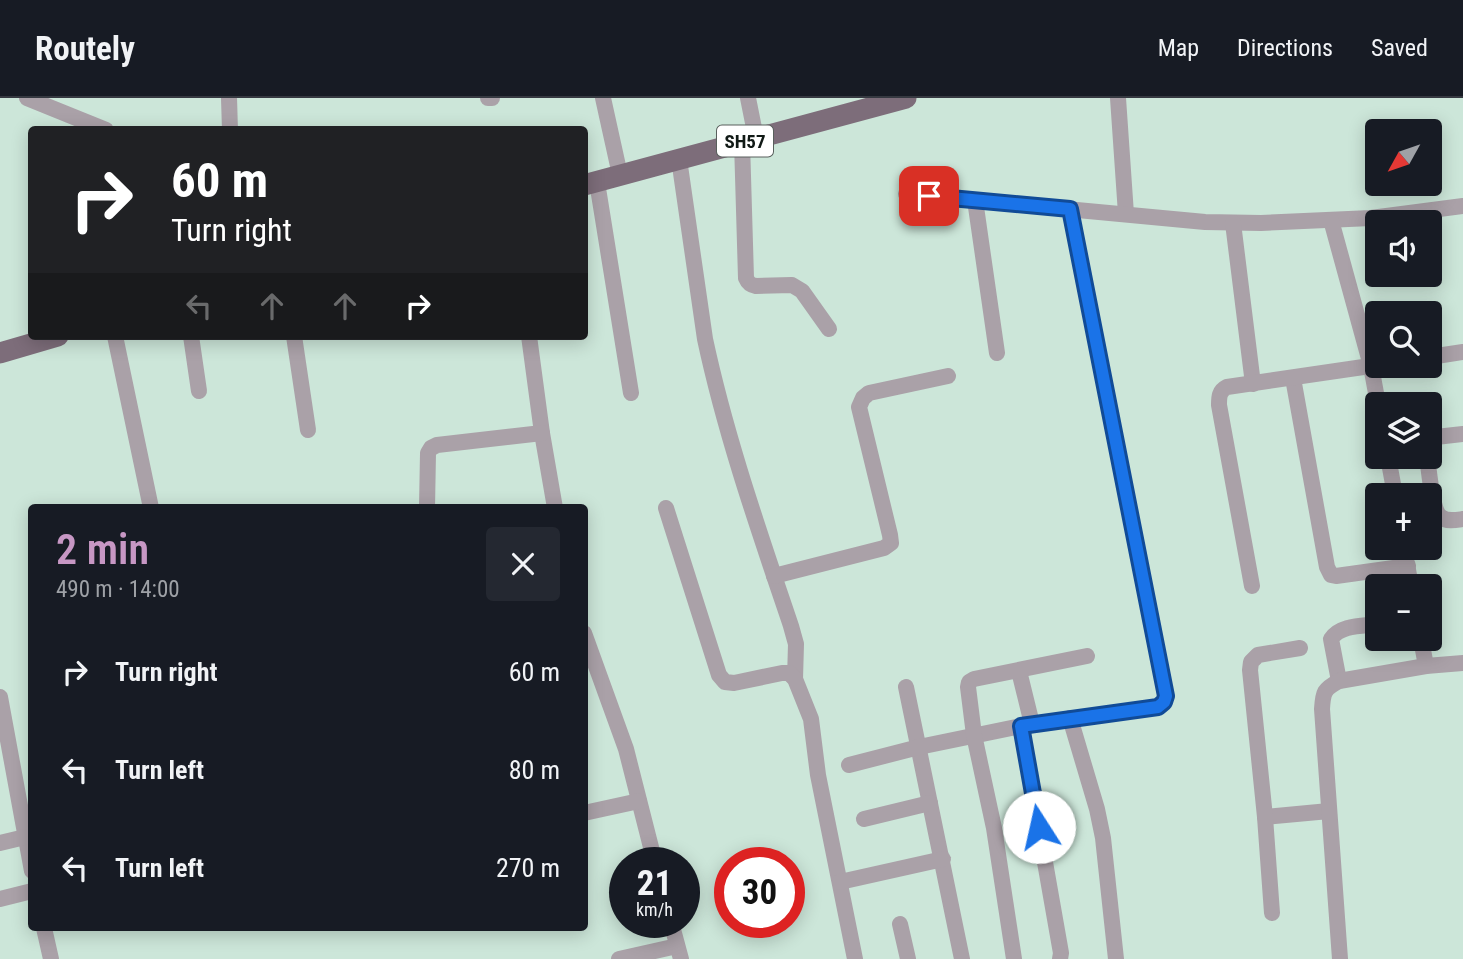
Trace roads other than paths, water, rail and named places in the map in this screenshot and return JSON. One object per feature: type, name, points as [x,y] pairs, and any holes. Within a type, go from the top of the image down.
[{"type":"main road","name":"SH57","points":[[591,184],[906,98]]},
{"type":"main road","points":[[0,353],[44,340]]},
{"type":"street","points":[[27,98],[96,126]]},
{"type":"street","points":[[229,98],[230,126]]},
{"type":"street","points":[[603,98],[620,175]]},
{"type":"street","points":[[748,98],[746,278],[750,285],[755,286],[797,287],[829,329]]},
{"type":"street","points":[[1118,98],[1126,214]]},
{"type":"street","points":[[680,159],[709,361],[744,486],[796,644],[796,679],[811,719],[818,775],[855,959]]},
{"type":"street","points":[[591,184],[631,393]]},
{"type":"street","points":[[906,194],[1233,223],[1371,218],[1463,206]]},
{"type":"street","points":[[975,200],[997,352]]},
{"type":"street","points":[[849,765],[919,747],[1026,725],[1158,707],[1164,702],[1166,696],[1070,209]]},
{"type":"street","points":[[1331,220],[1365,335]]},
{"type":"street","points":[[1233,223],[1253,384]]},
{"type":"street","points":[[116,340],[150,504]]},
{"type":"street","points":[[192,340],[199,391]]},
{"type":"street","points":[[295,340],[308,430]]},
{"type":"street","points":[[530,340],[554,504]]},
{"type":"street","points":[[1442,355],[1463,352]]},
{"type":"street","points":[[1252,586],[1219,405],[1222,390],[1227,387],[1365,366]]},
{"type":"street","points":[[774,576],[884,548],[891,543],[859,407],[869,393],[948,376]]},
{"type":"street","points":[[1293,378],[1327,567],[1331,575],[1408,566]]},
{"type":"street","points":[[427,504],[428,453],[431,448],[437,445],[542,433]]},
{"type":"street","points":[[1442,436],[1463,434]]},
{"type":"street","points":[[1429,469],[1436,512],[1442,519],[1463,519]]},
{"type":"street","points":[[666,508],[719,675],[724,682],[734,683],[782,673],[789,673],[796,679]]},
{"type":"street","points":[[1407,560],[1410,574]]},
{"type":"street","points":[[1339,681],[1331,639],[1335,632],[1365,626]]},
{"type":"street","points":[[588,644],[626,749],[651,847]]},
{"type":"street","points":[[1272,913],[1250,670],[1251,662],[1258,655],[1300,648]]},
{"type":"street","points":[[1423,651],[1426,666]]},
{"type":"street","points":[[1014,959],[994,828],[974,736],[968,687],[974,679],[1087,656]]},
{"type":"street","points":[[1340,959],[1322,694],[1339,681],[1426,666],[1463,663]]},
{"type":"street","points":[[1019,671],[1060,959]]},
{"type":"street","points":[[906,687],[962,959]]},
{"type":"street","points":[[0,697],[8,788],[28,852]]},
{"type":"street","points":[[1070,718],[1103,838],[1116,959]]},
{"type":"street","points":[[588,812],[639,801]]},
{"type":"street","points":[[864,819],[930,803]]},
{"type":"street","points":[[1265,817],[1329,811]]},
{"type":"street","points":[[0,843],[25,837]]},
{"type":"street","points":[[839,882],[943,859]]},
{"type":"street","points":[[0,898],[28,892]]},
{"type":"street","points":[[900,924],[908,959]]},
{"type":"street","points":[[45,931],[51,959]]},
{"type":"street","points":[[619,959],[679,953]]}]
